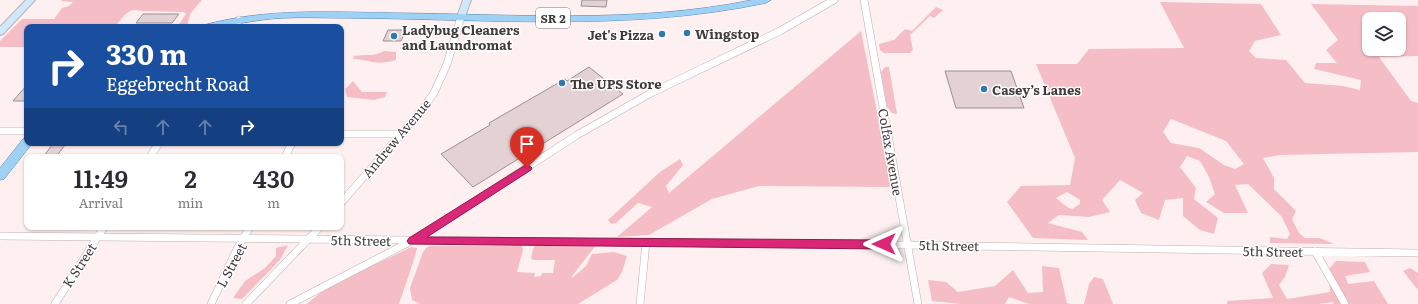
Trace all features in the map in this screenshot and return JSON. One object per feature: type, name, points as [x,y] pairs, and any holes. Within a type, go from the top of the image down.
[{"type":"main road","name":"SR 2","points":[[236,23],[261,17],[305,15],[587,18],[646,17],[709,10],[766,0]]},
{"type":"main road","points":[[0,176],[24,146]]},
{"type":"street","points":[[0,32],[31,0]]},
{"type":"street","name":"Andrew Avenue","points":[[344,200],[401,134],[434,93],[447,64],[467,0]]},
{"type":"street","points":[[290,304],[412,241],[470,206],[577,135],[651,93],[780,31],[834,0]]},
{"type":"street","name":"Colfax Avenue","points":[[864,0],[918,304]]},
{"type":"street","points":[[0,131],[24,131]]},
{"type":"street","points":[[344,134],[401,134]]},
{"type":"street","name":"K Street","points":[[55,304],[102,230]]},
{"type":"street","name":"L Street","points":[[211,304],[238,247],[248,230]]},
{"type":"street","points":[[246,304],[318,230]]},
{"type":"street","name":"5th Street","points":[[0,236],[908,245],[1418,253]]},
{"type":"street","points":[[640,304],[646,242]]},
{"type":"street","points":[[1315,252],[1345,304]]},
{"type":"shaded area","points":[[202,0],[191,13],[188,24],[179,24],[186,14],[184,12],[133,10],[127,13],[117,24],[24,24],[24,47],[0,47],[0,41],[22,19],[54,19],[62,8],[69,6],[73,2],[61,1]]},
{"type":"shaded area","points":[[1160,2],[1261,4],[1281,35],[1255,41],[1249,51],[1256,58],[1286,60],[1305,83],[1343,86],[1360,90],[1361,80],[1314,69],[1316,63],[1337,63],[1326,50],[1338,40],[1311,4],[1418,6],[1418,56],[1379,57],[1411,101],[1418,103],[1418,152],[1280,155],[1263,158],[1274,178],[1274,189],[1296,211],[1292,219],[1299,233],[1305,238],[1320,238],[1334,244],[1270,243],[1270,237],[1287,239],[1290,234],[1282,217],[1248,184],[1235,185],[1248,213],[1224,213],[1206,202],[1215,194],[1209,177],[1200,161],[1187,156],[1180,167],[1196,188],[1194,199],[1218,218],[1214,234],[1200,230],[1183,216],[1183,198],[1165,200],[1159,220],[1141,213],[1135,200],[1143,193],[1120,180],[1102,200],[1110,212],[1089,217],[1059,215],[1048,223],[1082,232],[1088,240],[1033,238],[1007,202],[1021,186],[1070,185],[1075,158],[1036,64],[1077,64],[1089,49],[1184,48]],"holes":[[[1171,119],[1226,141],[1244,164],[1235,169],[1224,165],[1199,148],[1171,143],[1163,132]],[[1067,192],[1080,200],[1080,204],[1072,209],[1056,198]]]},
{"type":"shaded area","points":[[936,7],[943,10],[934,18],[930,16],[910,35],[913,50],[910,53],[884,53],[880,50],[879,44],[894,40],[905,29],[912,31]]},
{"type":"shaded area","points":[[861,31],[892,187],[759,186],[712,199],[649,235],[617,237],[652,207],[638,203],[616,223],[611,224],[608,220],[660,172],[680,159],[683,165],[666,186],[669,193]]},
{"type":"shaded area","points":[[384,51],[396,52],[396,60],[379,63],[353,59],[354,56],[373,55]]},
{"type":"shaded area","points":[[885,67],[889,67],[897,114],[892,113],[887,107],[881,72]]},
{"type":"shaded area","points":[[353,81],[362,92],[387,92],[385,97],[374,100],[347,97],[345,89]]},
{"type":"shaded area","points":[[288,245],[280,260],[242,299],[233,298],[245,281],[265,268],[276,256],[276,248]]},
{"type":"shaded area","points":[[522,245],[523,250],[517,272],[535,273],[534,277],[541,276],[542,273],[553,273],[555,260],[533,260],[531,258],[535,245],[596,245],[572,278],[586,266],[592,254],[614,252],[627,256],[622,272],[617,280],[578,304],[420,304],[412,300],[410,288],[423,252],[430,246]]},
{"type":"shaded area","points":[[411,247],[417,248],[399,304],[307,304],[343,279]]},
{"type":"shaded area","points":[[1336,261],[1365,262],[1370,272],[1345,276],[1348,284],[1374,281],[1388,304],[1334,304],[1333,302],[1319,304],[1227,304],[1227,301],[1273,298],[1262,273],[1271,264],[1289,265],[1285,277],[1279,285],[1287,299],[1330,292],[1329,269]]},
{"type":"shaded area","points":[[1042,266],[1059,268],[1067,303],[1070,304],[1029,304],[1009,297],[1005,304],[961,304],[932,301],[928,280],[946,282],[958,292],[995,286],[1013,270],[1028,293],[1043,292]]},
{"type":"shaded area","points":[[1410,268],[1418,273],[1418,290],[1403,271]]},
{"type":"shaded area","points":[[1094,277],[1103,279],[1113,304],[1084,304],[1089,284]]},
{"type":"building","points":[[582,0],[607,0],[606,7],[581,6]]},
{"type":"building","points":[[143,14],[179,14],[172,23],[136,23]]},
{"type":"building","name":"Ladybug Cleaners and Laundromat","points":[[388,30],[406,30],[401,41],[383,41]]},
{"type":"building","points":[[589,67],[623,94],[473,187],[441,154],[490,125],[489,123],[565,79],[567,81]]},
{"type":"building","name":"Casey’s Lanes","points":[[945,71],[1011,71],[1024,108],[956,108]]},
{"type":"building","points":[[24,88],[24,101],[13,101]]},
{"type":"building","points":[[51,146],[64,146],[58,154],[45,154]]},
{"type":"place","name":"Wingstop","points":[[687,33]]},
{"type":"place","name":"Jet's Pizza","points":[[662,34]]},
{"type":"place","name":"Ladybug Cleaners and Laundromat","points":[[394,36]]},
{"type":"place","name":"The UPS Store","points":[[562,83]]},
{"type":"place","name":"Casey’s Lanes","points":[[984,89]]},
{"type":"route","points":[[527,168],[470,206],[412,241],[884,244]]}]
